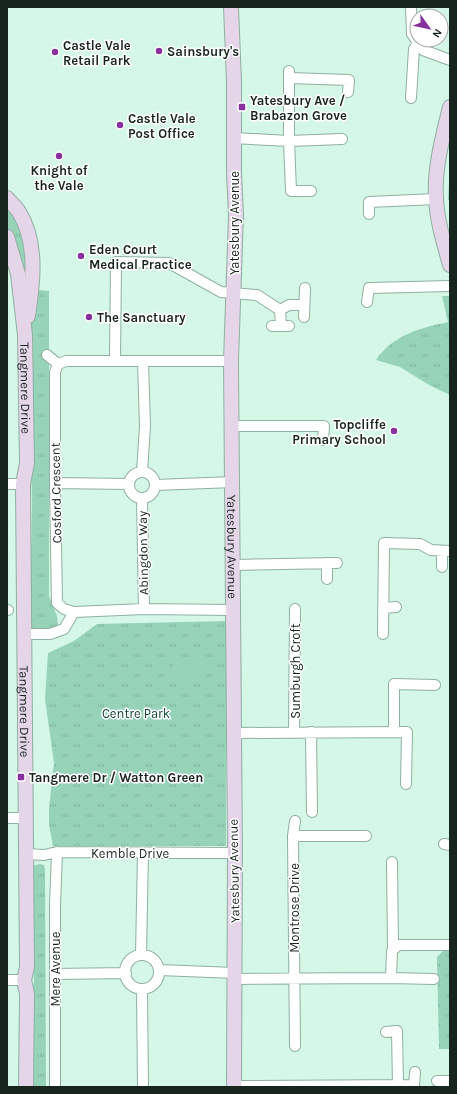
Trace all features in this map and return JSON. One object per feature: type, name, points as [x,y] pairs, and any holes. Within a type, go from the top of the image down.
[{"type":"street","name":"Yatesbury Avenue","points":[[231,7],[236,215],[231,361],[234,482],[234,1086]]},
{"type":"street","points":[[411,98],[415,48]]},
{"type":"street","points":[[422,48],[423,50],[450,60]]},
{"type":"street","points":[[311,191],[291,192],[289,75],[349,80],[348,92]]},
{"type":"street","points":[[450,107],[439,154],[436,199],[440,231],[450,265]]},
{"type":"street","points":[[233,138],[289,141],[342,140]]},
{"type":"street","name":"Tangmere Drive","points":[[7,198],[23,220],[31,245],[31,295],[25,335]]},
{"type":"street","points":[[369,214],[369,202],[436,199]]},
{"type":"street","name":"Tangmere Drive","points":[[7,237],[18,274],[25,335],[27,463],[23,484],[27,967],[24,980],[27,994],[26,1087]]},
{"type":"street","points":[[115,360],[116,262],[169,263],[221,292],[234,295],[257,295],[280,310]]},
{"type":"street","points":[[367,302],[370,288],[450,286]]},
{"type":"street","points":[[304,317],[305,288]]},
{"type":"street","points":[[280,310],[289,305],[304,306]]},
{"type":"street","points":[[280,310],[281,326]]},
{"type":"street","points":[[47,355],[58,364],[66,361],[115,360],[231,361]]},
{"type":"street","points":[[142,472],[146,426],[143,361]]},
{"type":"street","name":"Cosford Crescent","points":[[58,364],[56,372],[55,483],[58,602],[64,609],[74,612]]},
{"type":"street","points":[[232,426],[324,426],[323,440]]},
{"type":"street","points":[[142,472],[150,474],[155,485],[152,492],[142,498],[131,492],[129,484],[132,477],[142,472]]},
{"type":"street","points":[[155,485],[234,482]]},
{"type":"street","points":[[55,483],[129,484]]},
{"type":"street","points":[[7,484],[23,484]]},
{"type":"street","name":"Abingdon Way","points":[[142,498],[144,609]]},
{"type":"street","points":[[383,634],[382,608],[384,543],[420,544],[431,550],[446,551],[442,567]]},
{"type":"street","points":[[233,565],[332,563],[327,579]]},
{"type":"street","points":[[382,608],[396,607]]},
{"type":"street","points":[[25,634],[50,634],[64,629],[74,612],[144,609],[233,610]]},
{"type":"street","name":"Sumburgh Croft","points":[[294,732],[295,609]]},
{"type":"street","points":[[394,732],[394,684],[435,684]]},
{"type":"street","name":"Sumburgh Croft","points":[[311,732],[312,812]]},
{"type":"street","name":"Sumburgh Croft","points":[[233,733],[407,732],[406,784]]},
{"type":"street","points":[[7,818],[26,818]]},
{"type":"street","name":"Montrose Drive","points":[[295,821],[293,836],[295,1046]]},
{"type":"street","points":[[293,836],[366,836]]},
{"type":"street","name":"Kemble Drive","points":[[26,854],[44,855],[57,852],[235,853]]},
{"type":"street","name":"Mere Avenue","points":[[55,1087],[57,852]]},
{"type":"street","points":[[141,955],[143,853]]},
{"type":"street","points":[[391,978],[393,948],[392,862]]},
{"type":"street","points":[[393,948],[398,945],[407,944],[450,945]]},
{"type":"street","points":[[141,955],[151,958],[158,965],[159,970],[157,981],[148,988],[142,989],[137,988],[129,982],[126,973],[126,968],[132,959],[141,955]]},
{"type":"street","points":[[159,970],[294,979],[434,979]]},
{"type":"street","points":[[55,974],[126,973]]},
{"type":"street","points":[[7,980],[24,980]]},
{"type":"street","points":[[142,989],[143,1087]]},
{"type":"street","points":[[386,1032],[397,1031],[398,1085]]},
{"type":"street","points":[[234,1086],[414,1086],[415,1072]]},
{"type":"street","points":[[437,1081],[450,1081]]},
{"type":"green space","points":[[450,165],[450,201],[448,200]]},
{"type":"green space","points":[[7,207],[20,227],[26,260],[27,281],[7,231]]},
{"type":"green space","points":[[38,290],[49,291],[49,596],[57,616],[58,624],[54,630],[32,629],[30,625],[32,506],[29,345],[34,296]]},
{"type":"green space","points":[[442,296],[450,296],[450,395],[429,385],[400,367],[376,360],[390,344],[408,334],[427,327],[448,322]]},
{"type":"green space","name":"Centre Park","points":[[226,621],[226,846],[53,846],[49,825],[49,808],[54,763],[45,699],[48,653],[74,641],[97,624]]},
{"type":"green space","points":[[173,662],[205,662],[206,682],[173,683]]},
{"type":"green space","points":[[40,864],[44,865],[45,870],[46,1087],[32,1087],[30,1007],[34,981],[31,947],[32,866]]},
{"type":"green space","points":[[443,951],[450,951],[450,1049],[439,1049],[437,957]]},
{"type":"place","name":"Sainsbury's","points":[[159,51]]},
{"type":"place","name":"Castle Vale Retail Park","points":[[55,52]]},
{"type":"place","name":"Yatesbury Ave / Brabazon Grove","points":[[242,107]]},
{"type":"place","name":"Castle Vale Post Office","points":[[120,125]]},
{"type":"place","name":"Knight of the Vale","points":[[59,156]]},
{"type":"place","name":"Eden Court Medical Practice","points":[[81,256]]},
{"type":"place","name":"The Sanctuary","points":[[89,317]]},
{"type":"place","name":"Topcliffe Primary School","points":[[394,431]]},
{"type":"place","name":"Tangmere Dr / Watton Green","points":[[21,777]]}]
